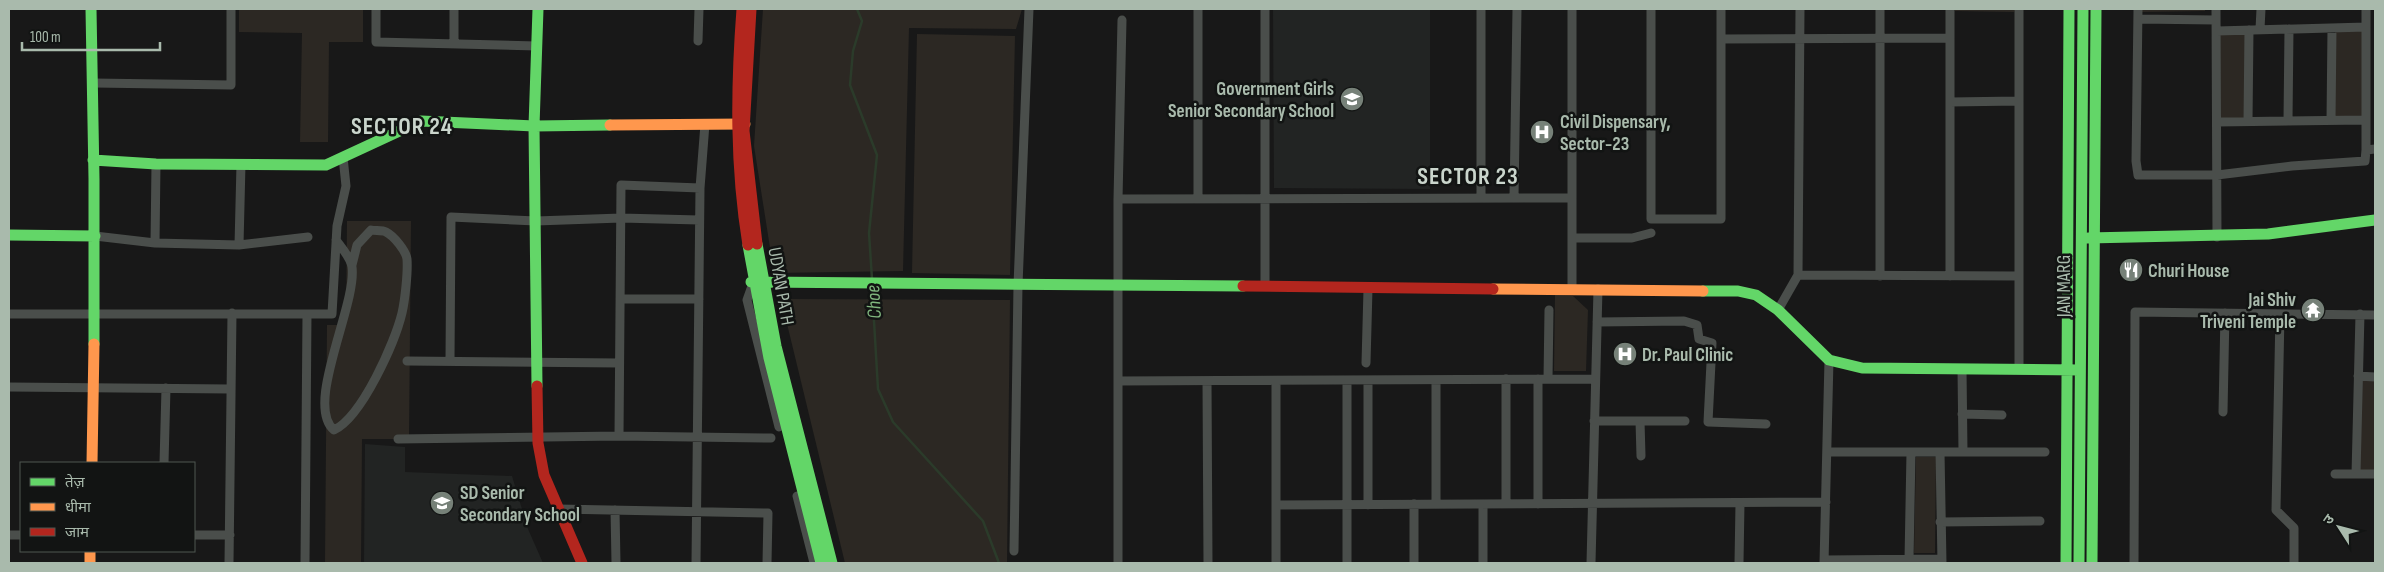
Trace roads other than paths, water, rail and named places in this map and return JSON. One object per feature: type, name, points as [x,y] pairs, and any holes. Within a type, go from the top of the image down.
[{"type":"street","points":[[91,9],[94,84],[95,236],[92,462]]},
{"type":"street","points":[[94,84],[231,85],[231,9]]},
{"type":"street","points":[[376,9],[376,42],[537,46]]},
{"type":"street","points":[[454,9],[454,43]]},
{"type":"street","points":[[538,9],[534,126],[538,438],[544,475],[582,563]]},
{"type":"street","points":[[698,40],[699,9]]},
{"type":"street","name":"UDYAN PATH","points":[[742,9],[740,124],[750,194],[755,284],[764,347],[821,563]]},
{"type":"street","name":"UDYAN PATH","points":[[740,124],[751,9]]},
{"type":"street","points":[[1014,551],[1018,284],[1029,9]]},
{"type":"street","points":[[1198,9],[1198,198]]},
{"type":"street","points":[[1265,9],[1265,286]]},
{"type":"street","points":[[1481,9],[1481,197]]},
{"type":"street","points":[[1514,197],[1517,9]]},
{"type":"street","points":[[1572,9],[1572,290]]},
{"type":"street","points":[[1651,9],[1651,219],[1721,219],[1721,9]]},
{"type":"street","points":[[1778,310],[1798,276],[1800,9]]},
{"type":"street","points":[[1880,9],[1880,276]]},
{"type":"street","points":[[1950,9],[1950,276]]},
{"type":"street","points":[[2019,9],[2019,369]]},
{"type":"street","name":"JAN MARG","points":[[2066,563],[2069,9]]},
{"type":"street","name":"JAN MARG","points":[[2079,563],[2083,9]]},
{"type":"street","points":[[2092,563],[2096,9]]},
{"type":"street","points":[[2138,9],[2136,161],[2138,175],[2217,175],[2292,166],[2365,161],[2371,149],[2365,120],[2366,9]]},
{"type":"street","points":[[2216,9],[2217,237]]},
{"type":"street","points":[[2260,29],[2261,9]]},
{"type":"street","points":[[2138,19],[2216,20]]},
{"type":"street","points":[[1118,563],[1118,198],[1122,20]]},
{"type":"street","points":[[2217,31],[2366,27]]},
{"type":"street","points":[[2331,120],[2332,28]]},
{"type":"street","points":[[2288,120],[2289,29]]},
{"type":"street","points":[[2248,121],[2249,30]]},
{"type":"street","points":[[1721,39],[1950,38]]},
{"type":"street","points":[[1950,102],[2019,101]]},
{"type":"street","points":[[2217,122],[2365,120]]},
{"type":"street","points":[[93,160],[156,164],[326,165],[422,121],[534,126],[740,124]]},
{"type":"street","points":[[696,563],[699,220],[705,124]]},
{"type":"street","points":[[9,314],[332,314],[336,240],[346,186],[343,157]]},
{"type":"street","points":[[155,243],[156,164]]},
{"type":"street","points":[[239,245],[241,164]]},
{"type":"street","points":[[619,436],[621,185],[700,188]]},
{"type":"street","points":[[1118,198],[1572,198]]},
{"type":"street","points":[[450,361],[451,217],[536,222],[620,218],[699,220]]},
{"type":"street","points":[[2068,238],[2217,237],[2327,229],[2375,220]]},
{"type":"street","points":[[336,240],[352,265],[347,309],[326,382],[324,406],[328,424],[334,430],[343,426],[368,393],[383,362],[402,312],[407,258],[400,246],[386,232],[371,230],[357,244],[352,265]]},
{"type":"street","points":[[1572,238],[1632,238],[1652,233]]},
{"type":"street","points":[[9,234],[95,236],[155,243],[239,245],[308,236]]},
{"type":"street","points":[[1798,276],[2019,276]]},
{"type":"street","points":[[814,563],[747,300],[755,284],[1018,284],[1738,291],[1756,295],[1778,310],[1829,360],[1862,368],[2080,370]]},
{"type":"street","name":"UDYAN PATH","points":[[755,284],[776,346],[832,563]]},
{"type":"street","points":[[1366,363],[1368,288]]},
{"type":"street","points":[[1591,563],[1598,289]]},
{"type":"street","points":[[620,300],[699,299]]},
{"type":"street","points":[[1548,379],[1549,310]]},
{"type":"street","points":[[2134,563],[2135,312],[2375,315]]},
{"type":"street","points":[[2223,412],[2225,313]]},
{"type":"street","points":[[229,563],[232,314]]},
{"type":"street","points":[[305,563],[307,314]]},
{"type":"street","points":[[2280,314],[2276,510],[2294,528],[2294,563]]},
{"type":"street","points":[[2356,474],[2360,314]]},
{"type":"street","points":[[1597,322],[1684,321],[1697,324],[1699,338],[1712,343],[1708,422],[1766,424]]},
{"type":"street","points":[[1829,360],[1824,562],[1942,561],[1940,452]]},
{"type":"street","points":[[407,361],[619,363]]},
{"type":"street","points":[[1962,369],[1963,452]]},
{"type":"street","points":[[2358,376],[2375,377]]},
{"type":"street","points":[[1506,379],[1506,504]]},
{"type":"street","points":[[1538,379],[1538,504]]},
{"type":"street","points":[[1118,381],[1595,379]]},
{"type":"street","points":[[1276,380],[1276,563]]},
{"type":"street","points":[[1348,380],[1348,563]]},
{"type":"street","points":[[1368,380],[1368,505]]},
{"type":"street","points":[[1436,380],[1436,504]]},
{"type":"street","points":[[1208,381],[1208,563]]},
{"type":"street","points":[[9,387],[230,389]]},
{"type":"street","points":[[164,462],[166,388]]},
{"type":"street","points":[[1962,414],[2002,415]]},
{"type":"street","points":[[1594,421],[1685,420]]},
{"type":"street","points":[[1640,421],[1641,456]]},
{"type":"street","points":[[398,439],[619,436],[771,438]]},
{"type":"street","points":[[1827,452],[2045,452]]},
{"type":"street","points":[[1909,560],[1911,452]]},
{"type":"street","points":[[2335,474],[2375,474]]},
{"type":"street","points":[[1276,505],[1826,502]]},
{"type":"street","points":[[1739,563],[1740,503]]},
{"type":"street","points":[[1414,504],[1414,563]]},
{"type":"street","points":[[1482,504],[1482,563]]},
{"type":"street","points":[[558,509],[768,513],[768,563]]},
{"type":"street","points":[[615,510],[616,563]]},
{"type":"street","points":[[1940,522],[2040,521]]},
{"type":"street","points":[[195,535],[230,535]]},
{"type":"waterway","name":"Choe","points":[[857,9],[862,21],[853,51],[850,85],[877,155],[869,233],[872,279]]},
{"type":"waterway","name":"Choe","points":[[872,287],[878,389],[893,422],[983,521],[999,563]]},
{"type":"place","name":"Government Girls Senior Secondary School","points":[[1352,99]]},
{"type":"place","name":"Civil Dispensary, Sector-23","points":[[1542,132]]},
{"type":"place","name":"Churi House","points":[[2131,270]]},
{"type":"place","name":"Jai Shiv Triveni Temple","points":[[2313,310]]},
{"type":"place","name":"Dr. Paul Clinic","points":[[1625,354]]},
{"type":"place","name":"SD Senior Secondary School","points":[[442,503]]},
{"type":"district","name":"SECTOR 24","points":[[402,126]]},
{"type":"district","name":"SECTOR 23","points":[[1468,176]]}]
